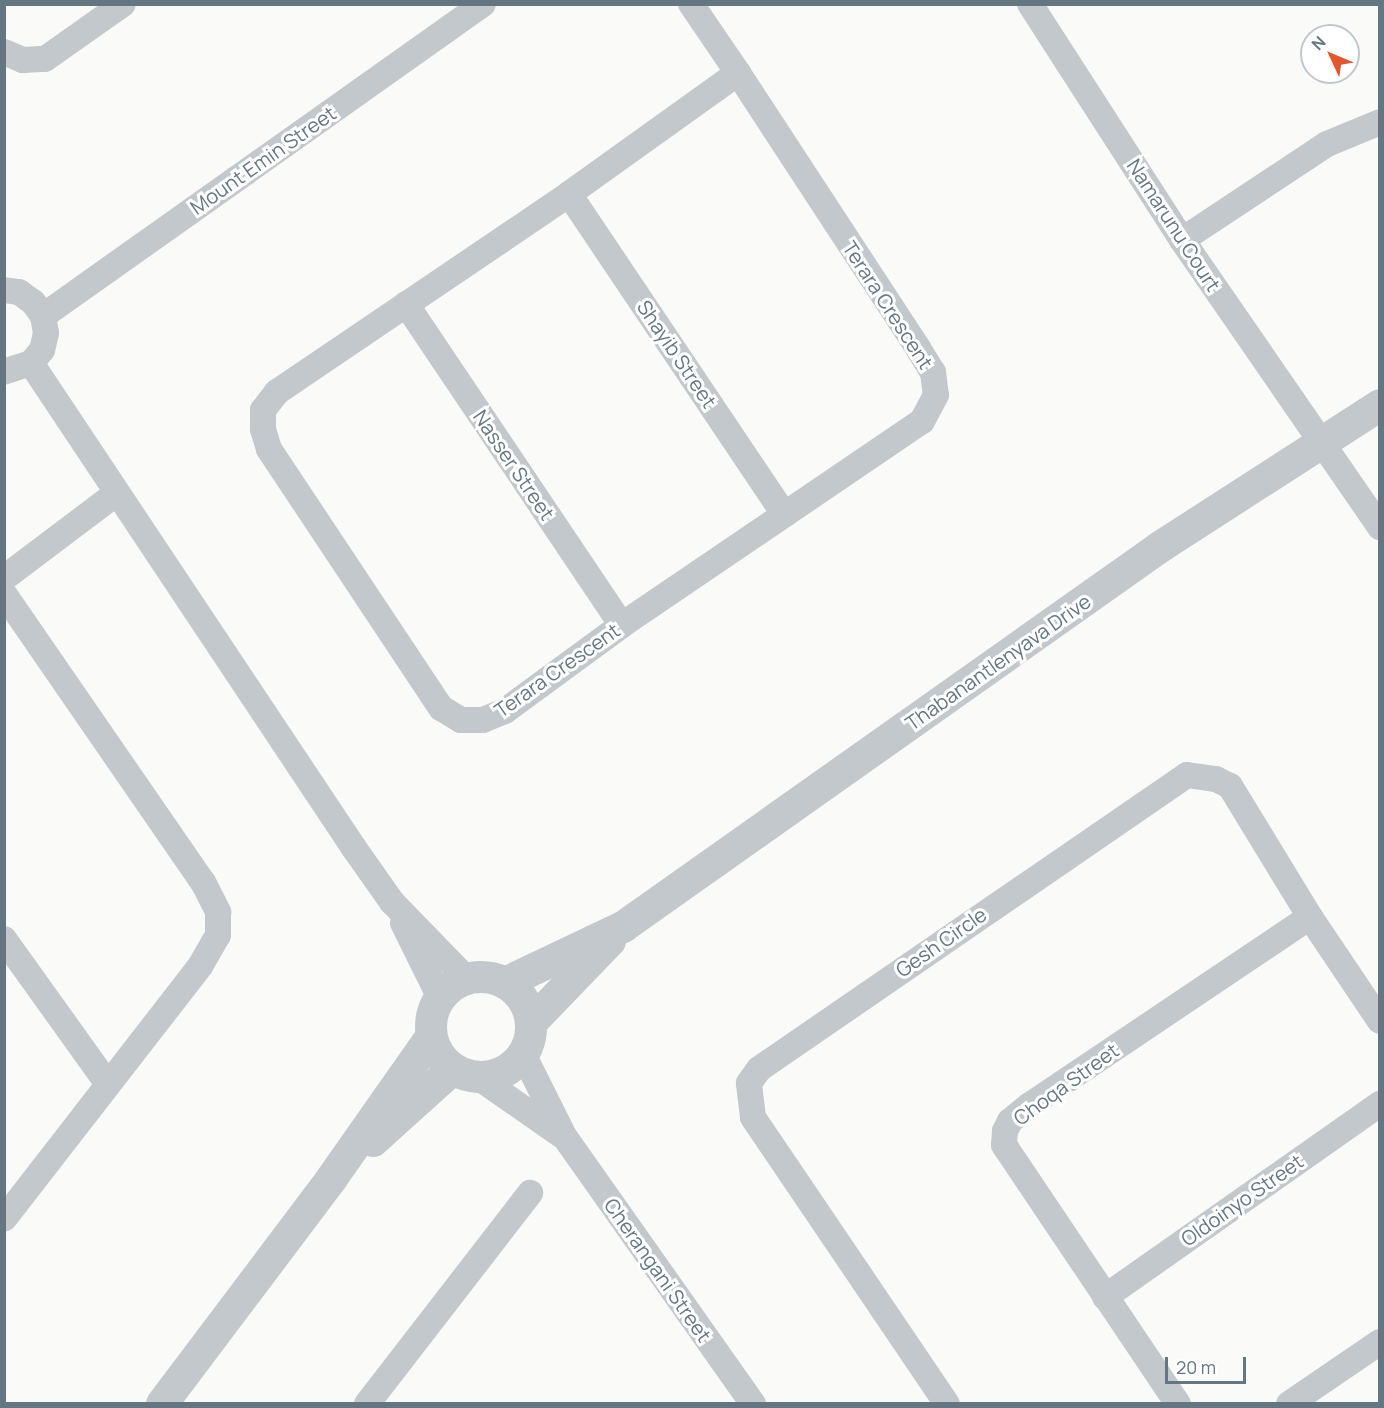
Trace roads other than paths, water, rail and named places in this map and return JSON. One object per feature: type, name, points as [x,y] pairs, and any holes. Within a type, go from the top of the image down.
[{"type":"street","points":[[4,52],[23,60],[45,58],[123,4]]},
{"type":"street","name":"Mount Emin Street","points":[[43,316],[483,4]]},
{"type":"street","name":"Terara Crescent","points":[[691,4],[738,73],[933,372],[936,395],[922,421],[622,625],[505,711],[483,720],[461,720],[441,708],[269,449],[263,429],[263,410],[277,392],[570,194],[738,73]]},
{"type":"street","name":"Namarunu Court","points":[[1030,4],[1182,240],[1380,527]]},
{"type":"street","points":[[1182,240],[1327,144],[1380,122]]},
{"type":"street","name":"Shayib Street","points":[[570,194],[784,514]]},
{"type":"street","points":[[4,291],[19,292],[33,302],[43,316],[44,341],[31,363],[4,372]]},
{"type":"street","name":"Nasser Street","points":[[406,304],[622,625]]},
{"type":"street","points":[[31,363],[219,650],[392,902],[440,998]]},
{"type":"street","name":"Thabanantlenyava Drive","points":[[505,983],[623,927],[1160,547],[1380,405]]},
{"type":"street","points":[[4,578],[117,493]]},
{"type":"street","points":[[4,594],[203,882],[218,912],[218,935],[201,965],[4,1219]]},
{"type":"street","name":"Gesh Circle","points":[[947,1404],[753,1117],[749,1083],[759,1069],[1187,776],[1216,779],[1230,786],[1310,917],[1380,1021]]},
{"type":"street","points":[[392,902],[467,979]]},
{"type":"street","name":"Choqa Street","points":[[1178,1404],[1004,1145],[1005,1131],[1011,1121],[1030,1105],[1310,917]]},
{"type":"street","name":"Thabanantlenyava Drive","points":[[531,1023],[623,927]]},
{"type":"street","points":[[4,939],[108,1084]]},
{"type":"street","points":[[162,1404],[332,1178],[431,1036],[434,1010],[440,998],[452,986],[467,979],[493,978],[505,983],[527,1007],[531,1023],[523,1054],[499,1074],[466,1073],[439,1054],[431,1036]]},
{"type":"street","name":"Cherangani Street","points":[[523,1054],[564,1136],[753,1404]]},
{"type":"street","points":[[332,1178],[466,1073]]},
{"type":"street","name":"Cherangani Street","points":[[466,1073],[564,1136]]},
{"type":"street","name":"Oldoinyo Street","points":[[1105,1297],[1380,1104]]},
{"type":"street","points":[[367,1404],[530,1193]]},
{"type":"street","points":[[1289,1404],[1380,1341]]}]
